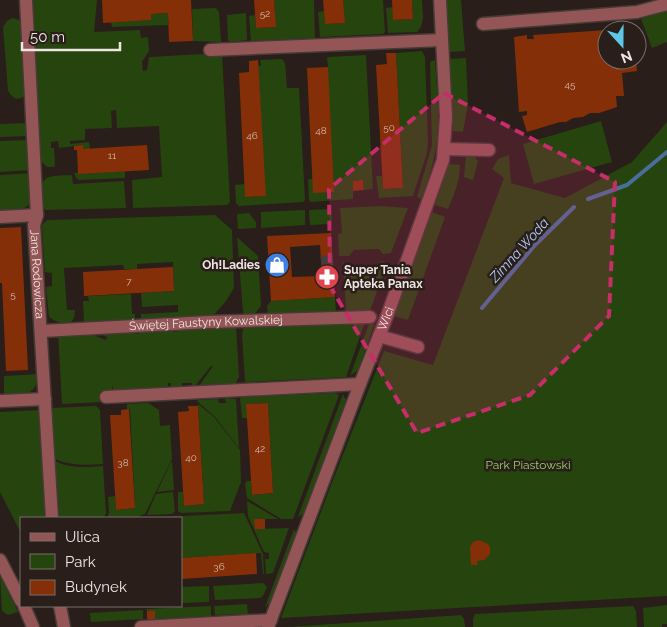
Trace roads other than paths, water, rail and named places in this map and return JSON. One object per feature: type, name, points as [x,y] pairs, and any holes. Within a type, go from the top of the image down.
[{"type":"street","name":"Jana Rodowicza","points":[[26,0],[37,215],[34,225],[52,517]]},
{"type":"street","name":"Wici","points":[[270,623],[438,176],[444,149],[446,117],[440,0]]},
{"type":"street","points":[[484,24],[637,12],[667,4]]},
{"type":"street","points":[[210,50],[442,40]]},
{"type":"street","points":[[444,149],[489,150]]},
{"type":"street","points":[[0,217],[37,215]]},
{"type":"street","name":"Świętej Faustyny Kowalskiej","points":[[42,331],[219,321],[370,317]]},
{"type":"street","points":[[379,336],[418,347]]},
{"type":"street","points":[[106,397],[360,384]]},
{"type":"street","points":[[0,401],[45,399]]},
{"type":"street","points":[[0,560],[20,599]]},
{"type":"street","points":[[24,607],[33,627]]},
{"type":"street","points":[[60,607],[64,627]]},
{"type":"street","points":[[141,627],[270,623]]},
{"type":"waterway","name":"Zimna Woda","points":[[588,199],[627,185],[667,152]]},
{"type":"waterway","name":"Zimna Woda","points":[[482,308],[535,245],[574,207]]},
{"type":"tunnel","points":[[321,262],[333,261]]},
{"type":"place","name":"Oh!Ladies","points":[[277,265]]},
{"type":"place","name":"Super Tania Apteka Panax","points":[[327,277]]},
{"type":"park label","name":"Park Piastowski","points":[[528,465]]}]
